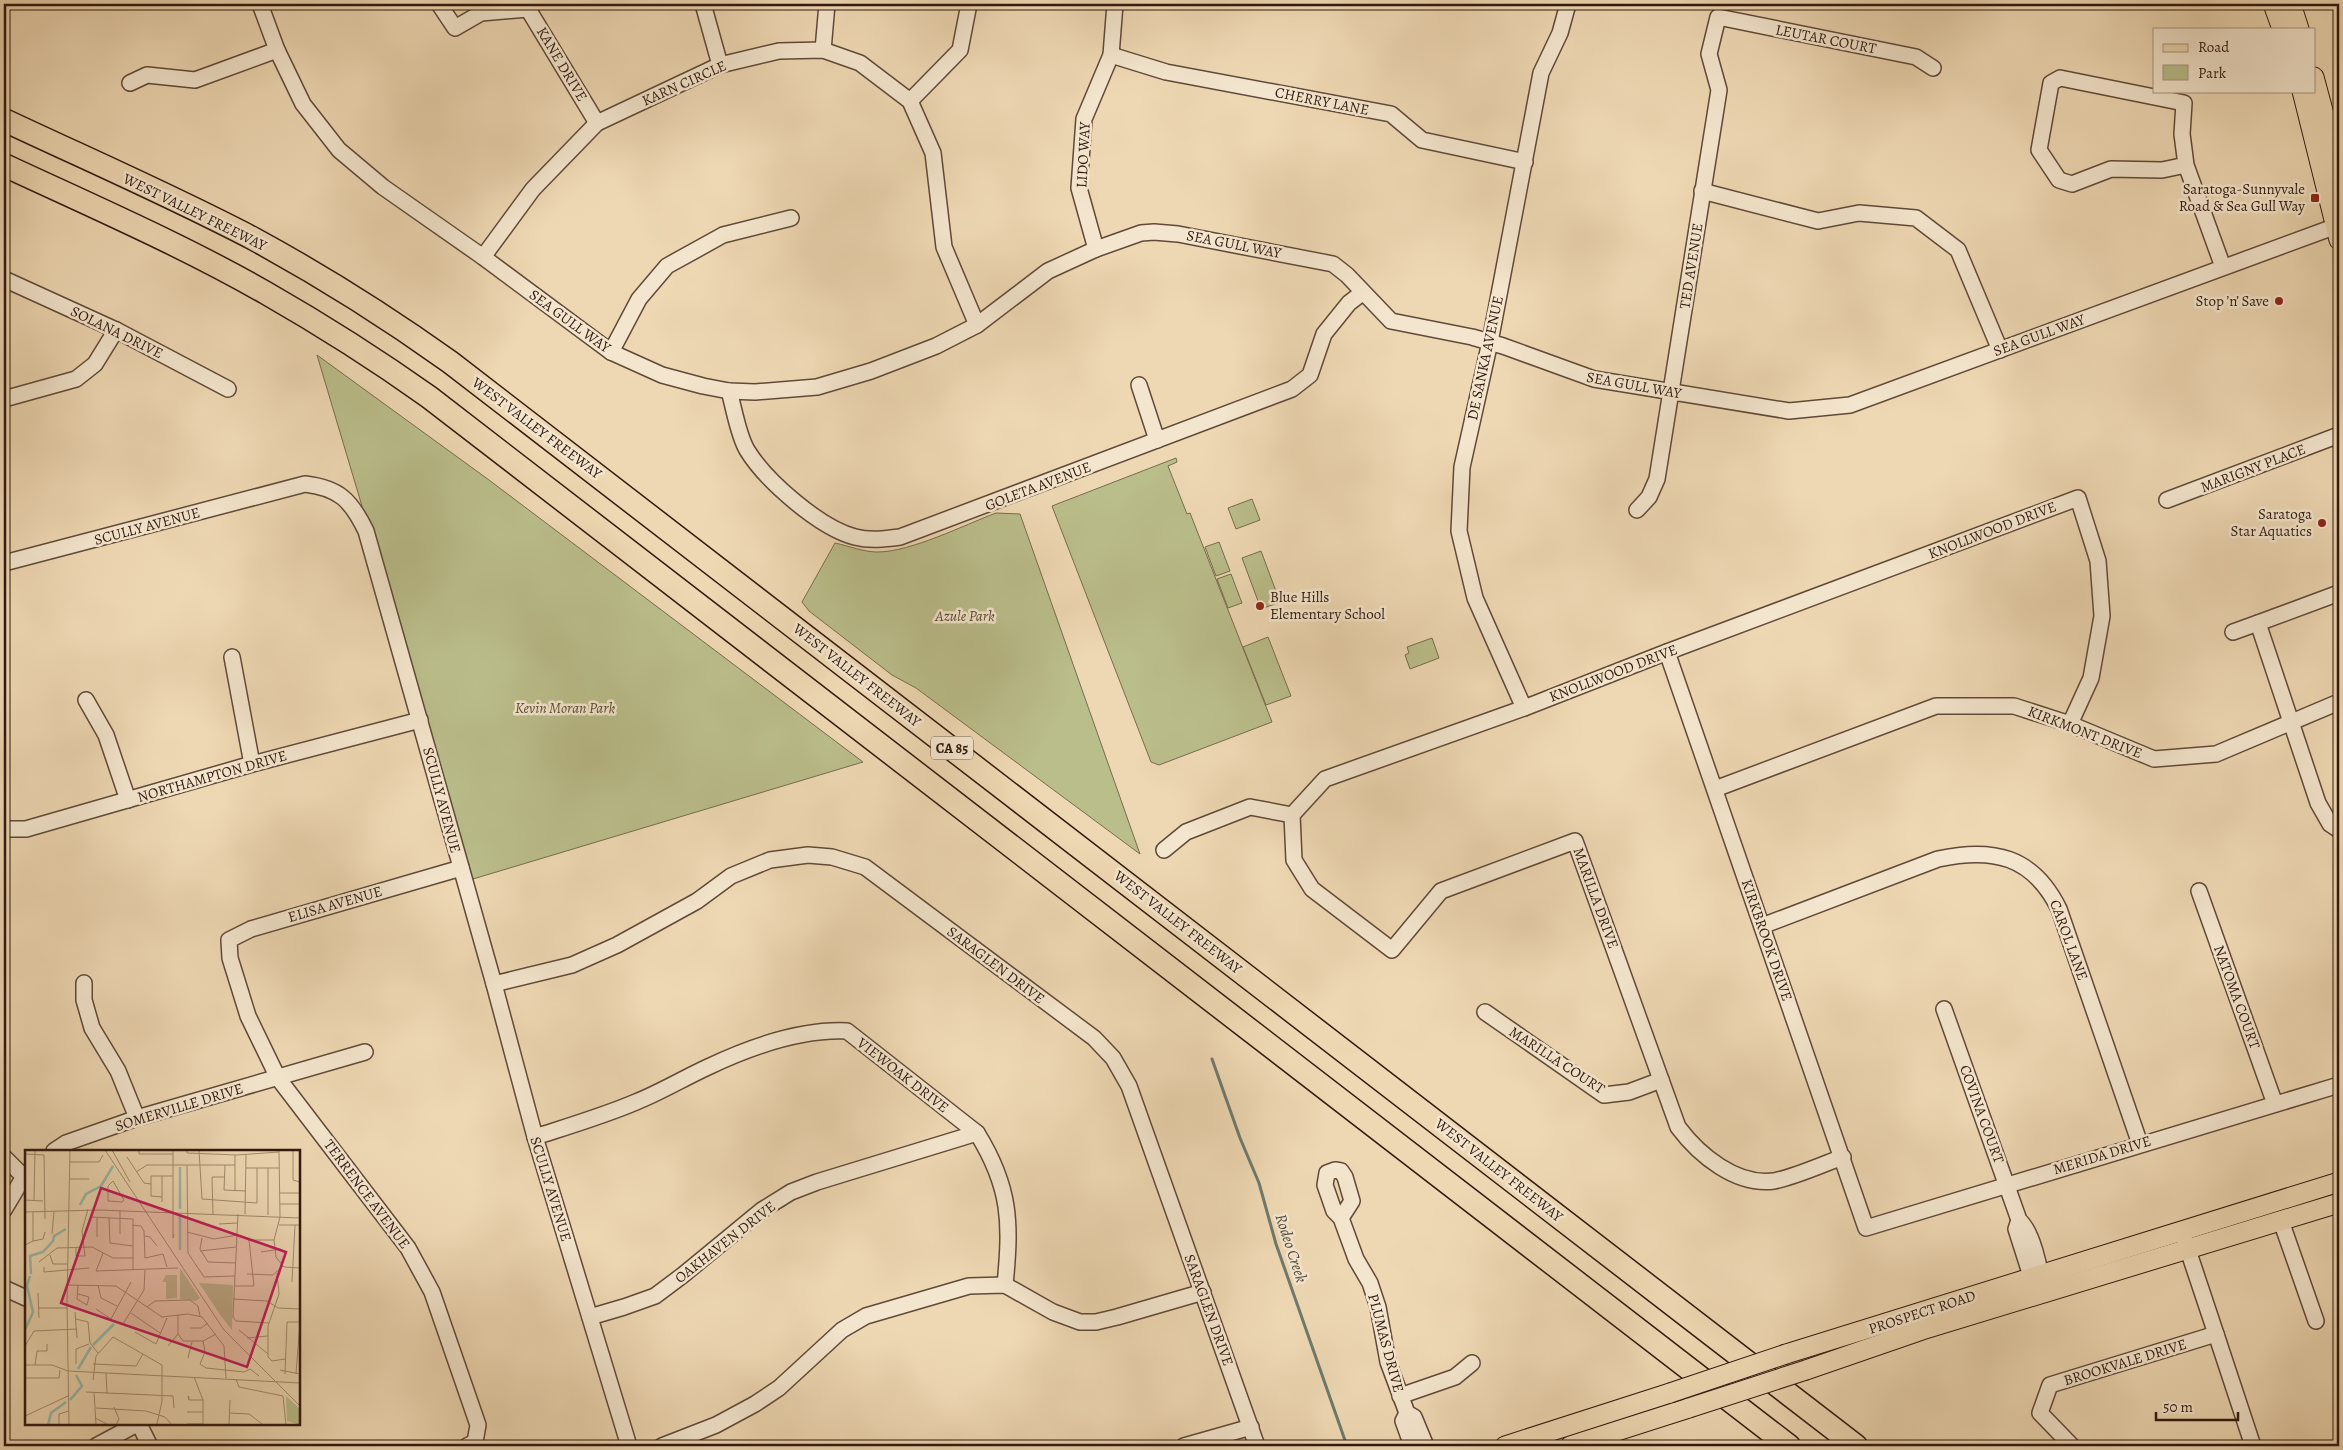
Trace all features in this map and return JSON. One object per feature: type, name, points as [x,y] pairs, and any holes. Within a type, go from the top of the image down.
[{"type":"highway","name":"WEST VALLEY FREEWAY","points":[[4,120],[176,200],[253,239],[356,298],[450,362],[1856,1446]]},
{"type":"highway","name":"CA 85","points":[[4,165],[156,236],[266,293],[422,392],[1789,1446]]},
{"type":"main road","points":[[2273,4],[2282,28]]},
{"type":"main road","points":[[2292,4],[2299,28]]},
{"type":"main road","points":[[2316,84],[2339,170]]},
{"type":"main road","points":[[2302,92],[2338,230]]},
{"type":"main road","name":"PROSPECT ROAD","points":[[1505,1446],[1786,1354],[2339,1182]]},
{"type":"main road","name":"PROSPECT ROAD","points":[[1570,1446],[1806,1370],[1922,1330],[2339,1204]]},
{"type":"street","name":"SEA GULL WAY","points":[[260,4],[276,50],[303,104],[339,150],[383,187],[483,257],[610,352],[662,375],[729,391],[755,392],[817,387],[871,371],[936,346],[977,325],[1048,271],[1096,249],[1141,233],[1154,232],[1178,234],[1333,264],[1348,275],[1362,293],[1391,321],[1490,342],[1594,379],[1789,411],[1850,405],[2223,267],[2338,230]]},
{"type":"street","points":[[439,4],[455,28],[481,13],[529,6]]},
{"type":"street","points":[[702,4],[720,65]]},
{"type":"street","points":[[823,50],[827,4]]},
{"type":"street","points":[[910,101],[960,50],[969,4]]},
{"type":"street","name":"LIDO WAY","points":[[1096,249],[1080,188],[1084,119],[1111,55],[1115,4]]},
{"type":"street","name":"DE SANKA AVENUE","points":[[1524,708],[1475,598],[1459,532],[1462,467],[1490,342],[1541,73],[1560,33],[1568,4]]},
{"type":"street","name":"KANE DRIVE","points":[[529,6],[597,123]]},
{"type":"street","name":"LEUTAR COURT","points":[[1718,17],[1916,57],[1933,68]]},
{"type":"street","name":"TED AVENUE","points":[[1637,510],[1649,497],[1657,478],[1672,392],[1719,90],[1709,54],[1718,17]]},
{"type":"street","points":[[130,83],[147,75],[195,80],[276,50]]},
{"type":"street","name":"KARN CIRCLE","points":[[483,257],[533,189],[597,123],[720,65],[779,51],[823,50],[860,63],[910,101],[933,153],[944,247],[977,325]]},
{"type":"street","name":"CHERRY LANE","points":[[1111,55],[1166,72],[1391,114],[1422,140],[1525,162]]},
{"type":"street","points":[[2186,165],[2162,170],[2111,169],[2072,184],[2059,180],[2039,150],[2051,83],[2060,78],[2184,103],[2182,134],[2186,165],[2223,267]]},
{"type":"street","points":[[1702,191],[1818,221],[1858,213],[1916,218],[1958,250],[2000,350]]},
{"type":"street","points":[[610,352],[639,300],[667,266],[724,235],[791,218]]},
{"type":"street","name":"SOLANA DRIVE","points":[[4,279],[116,330],[228,389]]},
{"type":"street","name":"GOLETA AVENUE","points":[[729,391],[746,448],[767,476],[796,502],[831,528],[854,537],[876,540],[900,537],[1292,389],[1310,376],[1324,334],[1349,303],[1362,293]]},
{"type":"street","points":[[4,399],[76,379],[96,364],[116,330]]},
{"type":"street","points":[[1139,385],[1157,440]]},
{"type":"street","name":"MARIGNY PLACE","points":[[2167,500],[2339,435]]},
{"type":"street","name":"SCULLY AVENUE","points":[[4,563],[148,527],[263,493],[305,484],[323,486],[340,494],[356,510],[366,531],[494,984],[535,1137],[629,1446]]},
{"type":"street","name":"KNOLLWOOD DRIVE","points":[[1292,815],[1324,779],[1524,708],[1666,652],[2078,498],[2098,561],[2102,616],[2091,678],[2070,724]]},
{"type":"street","points":[[2233,632],[2339,593]]},
{"type":"street","points":[[2258,623],[2318,803],[2330,824],[2339,830]]},
{"type":"street","name":"KIRKBROOK DRIVE","points":[[1666,652],[1843,1157],[1866,1228]]},
{"type":"street","points":[[232,657],[252,764]]},
{"type":"street","points":[[86,700],[106,735],[128,800]]},
{"type":"street","name":"KIRKMONT DRIVE","points":[[1715,789],[1936,706],[2014,706],[2070,724],[2154,759],[2216,754],[2339,702]]},
{"type":"street","name":"NORTHAMPTON DRIVE","points":[[4,829],[26,829],[252,764],[420,720]]},
{"type":"street","points":[[1164,850],[1186,832],[1250,807],[1292,815]]},
{"type":"street","name":"MARILLA DRIVE","points":[[1292,815],[1294,860],[1312,889],[1392,950],[1441,890],[1575,841],[1678,1127],[1704,1156],[1749,1179],[1774,1181],[1843,1157]]},
{"type":"street","name":"CAROL LANE","points":[[1762,926],[1945,858],[1985,854],[2008,858],[2026,868],[2038,876],[2059,909],[2140,1144]]},
{"type":"street","name":"SARAGLEN DRIVE","points":[[494,984],[572,965],[617,946],[697,901],[731,876],[770,860],[808,855],[832,857],[865,867],[1094,1038],[1113,1058],[1129,1086],[1257,1446]]},
{"type":"street","name":"ELISA AVENUE","points":[[230,958],[230,940],[251,929],[461,868]]},
{"type":"street","name":"NATOMA COURT","points":[[2199,891],[2275,1104]]},
{"type":"street","name":"TERRENCE AVENUE","points":[[230,958],[248,1016],[278,1078],[408,1248],[432,1292],[478,1425],[471,1444]]},
{"type":"street","points":[[84,983],[84,1000],[92,1028],[118,1072],[137,1118]]},
{"type":"street","name":"COVINA COURT","points":[[1944,1008],[2019,1220],[2026,1226],[2036,1275],[2042,1293]]},
{"type":"street","name":"MARILLA COURT","points":[[1485,1012],[1604,1095],[1629,1092],[1661,1080]]},
{"type":"street","name":"VIEWOAK DRIVE","points":[[535,1137],[636,1103],[679,1083],[707,1067],[744,1052],[822,1030],[847,1031],[976,1134],[991,1156],[1002,1184],[1008,1211],[1010,1241],[1004,1285]]},
{"type":"street","name":"SOMERVILLE DRIVE","points":[[56,1150],[66,1143],[137,1118],[364,1052]]},
{"type":"street","name":"MERIDA DRIVE","points":[[1866,1228],[2339,1085]]},
{"type":"street","name":"OAKHAVEN DRIVE","points":[[590,1316],[655,1296],[762,1210],[791,1192],[817,1182],[976,1134]]},
{"type":"street","points":[[4,1157],[25,1175],[4,1210]]},
{"type":"street","name":"PLUMAS DRIVE","points":[[1341,1218],[1356,1259],[1370,1283],[1378,1307],[1388,1362],[1406,1414],[1403,1421],[1412,1446]]},
{"type":"street","points":[[2282,1221],[2316,1321]]},
{"type":"street","points":[[2181,1231],[2253,1446]]},
{"type":"street","points":[[662,1446],[716,1425],[779,1388],[842,1330],[866,1316],[969,1286],[1004,1285],[1052,1312],[1080,1322],[1096,1322],[1117,1318],[1203,1292]]},
{"type":"street","points":[[4,1288],[25,1298]]},
{"type":"street","name":"BROOKVALE DRIVE","points":[[2072,1446],[2040,1413],[2050,1385],[2216,1334]]},
{"type":"street","points":[[1400,1396],[1455,1377],[1472,1363]]},
{"type":"street","name":"PLUMAS DRIVE","points":[[1406,1414],[1414,1417],[1426,1446]]},
{"type":"street","points":[[96,1446],[136,1425]]},
{"type":"street","points":[[139,1425],[150,1446]]},
{"type":"street","points":[[1184,1446],[1251,1428]]},
{"type":"green space","name":"Kevin Moran Park","points":[[317,355],[489,480],[863,762],[473,879]]},
{"type":"green space","points":[[1176,458],[1177,462],[1168,466],[1187,514],[1190,513],[1272,722],[1159,765],[1151,762],[1052,506]]},
{"type":"green space","points":[[1252,499],[1260,520],[1236,529],[1228,508]]},
{"type":"green space","name":"Azule Park","points":[[996,513],[1020,514],[1140,854],[916,688],[892,675],[809,611],[802,602],[835,543],[872,552],[891,551],[921,543]]},
{"type":"green space","points":[[1219,542],[1230,571],[1216,576],[1205,547]]},
{"type":"green space","points":[[1261,551],[1280,602],[1261,609],[1242,558]]},
{"type":"green space","points":[[1231,574],[1242,603],[1228,608],[1217,579]]},
{"type":"green space","points":[[1268,637],[1291,696],[1266,705],[1243,647]]},
{"type":"green space","points":[[1432,638],[1439,658],[1410,669],[1405,655],[1409,653],[1407,647]]},
{"type":"waterway","name":"Rodeo Creek","points":[[1212,1059],[1240,1138],[1259,1183],[1276,1244],[1347,1446]]},
{"type":"place","name":"Saratoga-Sunnyvale Road & Sea Gull Way","points":[[2315,198]]},
{"type":"place","name":"Stop ’n’ Save","points":[[2279,301]]},
{"type":"place","name":"Saratoga Star Aquatics","points":[[2322,523]]},
{"type":"place","name":"Blue Hills Elementary School","points":[[1260,606]]}]
